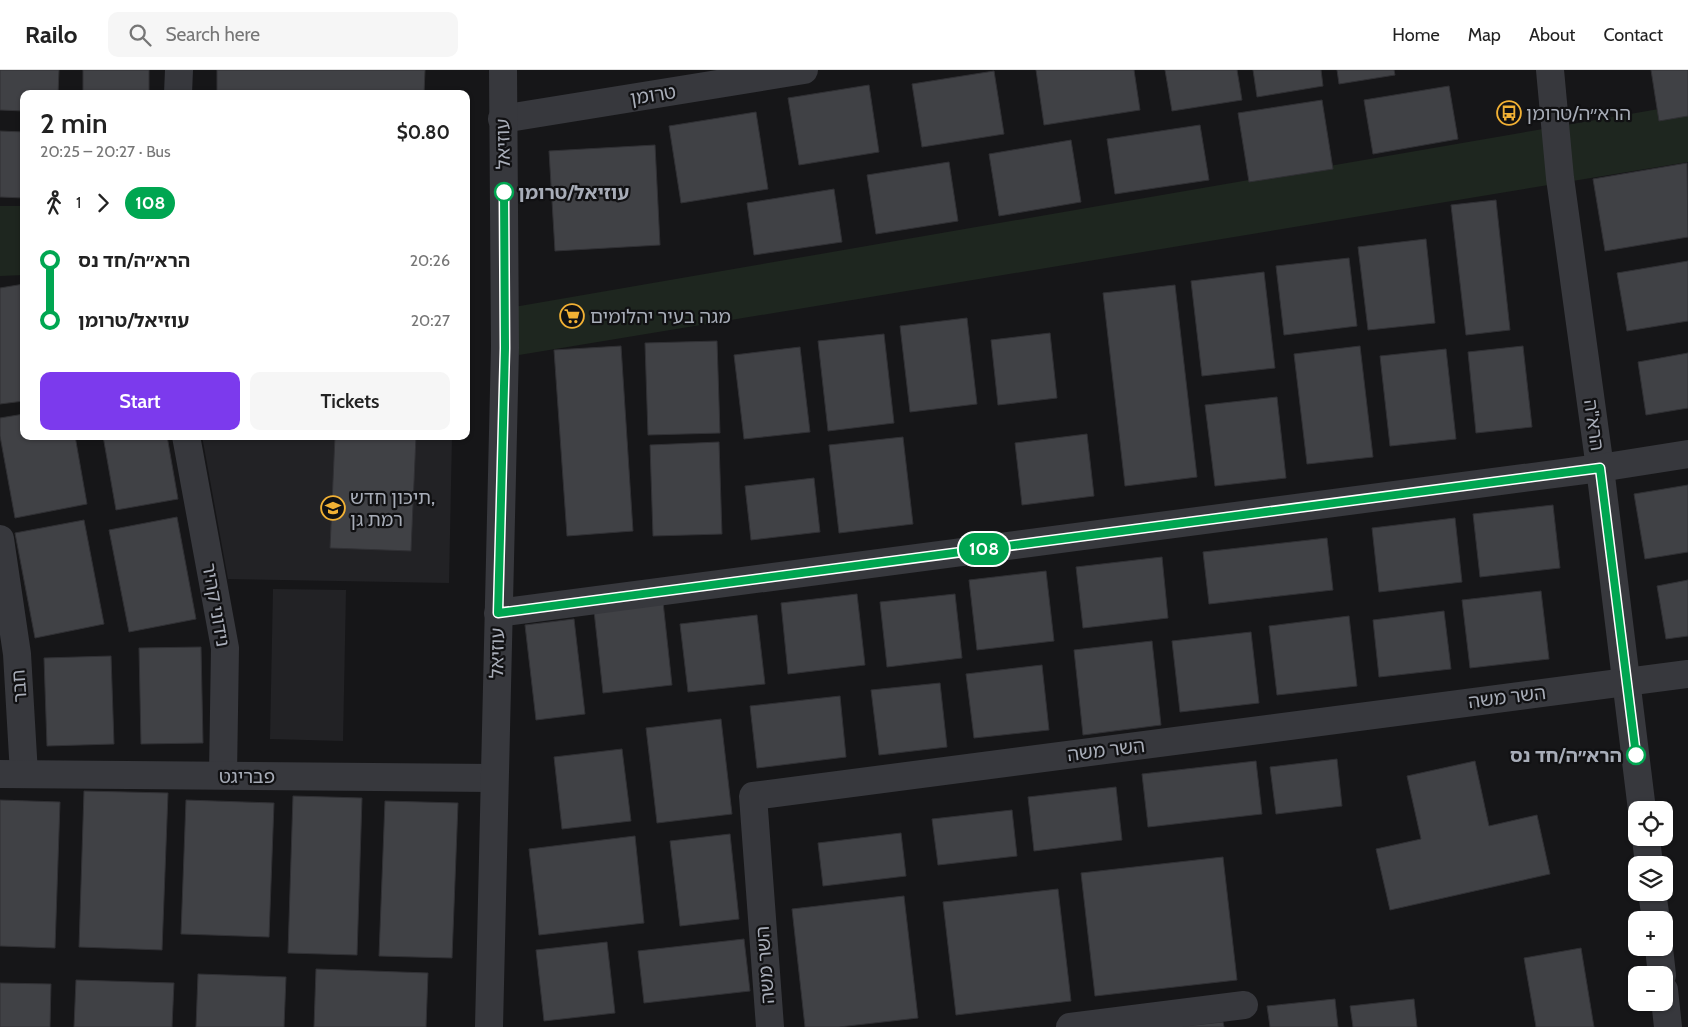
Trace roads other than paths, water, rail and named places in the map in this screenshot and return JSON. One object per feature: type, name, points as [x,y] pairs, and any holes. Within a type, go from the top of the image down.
[{"type":"street","points":[[178,90],[179,70]]},
{"type":"street","name":"עוזיאל","points":[[488,1027],[505,338],[502,70]]},
{"type":"street","name":"טרומן","points":[[502,119],[777,72],[804,70]]},
{"type":"street","name":"הרא\"ה","points":[[1550,70],[1560,178],[1600,468],[1641,801]]},
{"type":"street","name":"נידוני קהיר","points":[[187,440],[225,648],[223,776]]},
{"type":"street","points":[[498,613],[1600,468],[1688,454]]},
{"type":"street","name":"חבר","points":[[0,539],[16,654],[12,774]]},
{"type":"street","name":"השר משה","points":[[770,1027],[753,796],[1688,674]]},
{"type":"street","name":"פבריגט","points":[[12,774],[494,778]]},
{"type":"street","points":[[1070,1027],[1244,1005]]},
{"type":"street","points":[[1666,1011],[1668,1027]]},
{"type":"place","name":"הרא״ה/טרומן","points":[[1509,113]]},
{"type":"place","name":"עוזיאל/טרומן","points":[[504,192]]},
{"type":"place","name":"מגה בעיר יהלומים","points":[[572,316]]},
{"type":"place","name":"תיכון חדש, רמת גן","points":[[333,508]]},
{"type":"place","name":"הרא״ה/חד נס","points":[[1636,755]]}]
